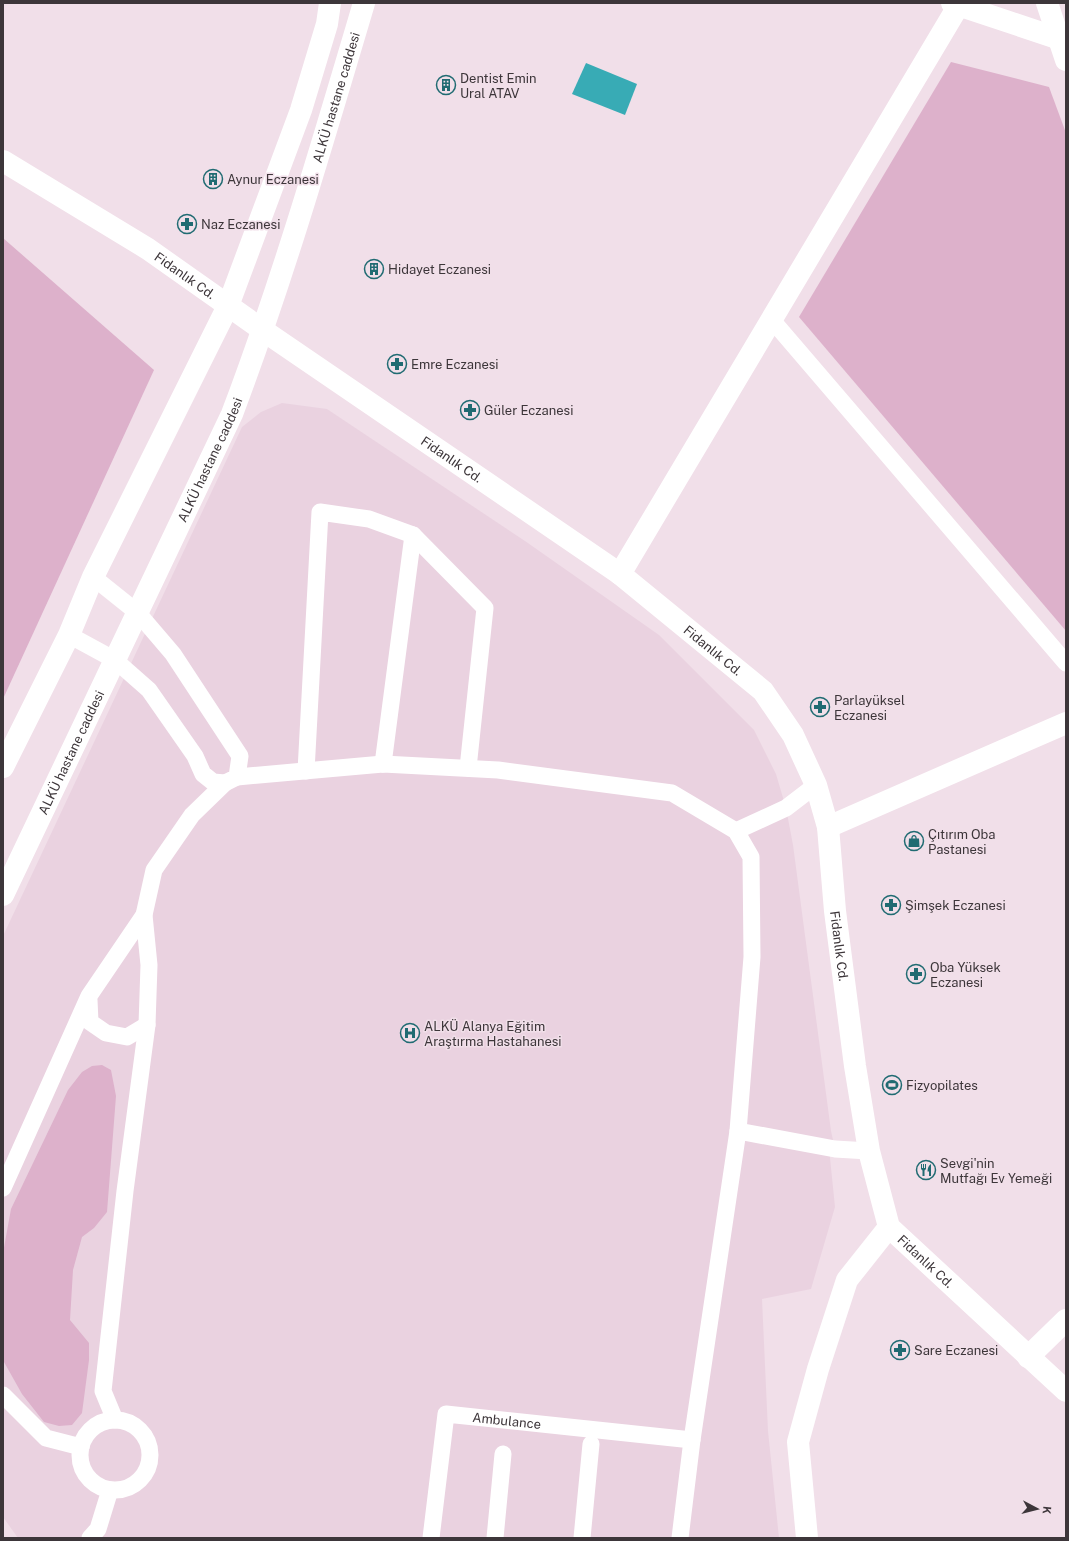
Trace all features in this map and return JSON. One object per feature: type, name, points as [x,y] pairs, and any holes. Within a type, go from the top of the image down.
[{"type":"street","points":[[3,767],[69,635],[93,577],[228,306],[301,110],[327,24],[330,3]]},
{"type":"street","name":"ALKÜ hastane caddesi","points":[[3,895],[232,414],[264,331],[297,227],[364,3]]},
{"type":"street","points":[[1047,3],[1063,47]]},
{"type":"street","points":[[620,574],[772,320],[957,4],[1063,47]]},
{"type":"street","name":"Fidanlık Cd.","points":[[3,161],[148,249],[264,331],[620,574],[763,691],[793,735],[816,785],[828,827],[835,911],[855,1066],[869,1151],[889,1227],[1066,1391]]},
{"type":"street","points":[[828,827],[1066,723]]},
{"type":"street","points":[[807,1538],[798,1442],[818,1369],[847,1280],[889,1227]]},
{"type":"street","points":[[1028,1357],[1066,1320]]},
{"type":"lane","points":[[772,320],[1066,662]]},
{"type":"lane","points":[[306,771],[320,512],[369,519],[413,535],[486,608],[468,768]]},
{"type":"lane","points":[[383,764],[413,535]]},
{"type":"lane","points":[[93,577],[138,613],[173,654],[240,756],[231,780],[192,814],[154,870],[144,915],[149,966],[147,1025],[125,1191],[103,1391],[115,1420]]},
{"type":"lane","points":[[69,635],[115,660],[149,690],[195,756],[203,774],[213,782],[383,764],[498,770],[672,793],[736,831],[751,857],[752,957],[738,1131],[692,1440],[680,1538]]},
{"type":"lane","points":[[736,831],[786,808],[816,785]]},
{"type":"lane","points":[[3,1188],[89,996],[144,915]]},
{"type":"lane","points":[[89,996],[90,1022],[106,1034],[127,1037],[147,1025]]},
{"type":"lane","points":[[738,1131],[835,1149],[869,1151]]},
{"type":"lane","points":[[3,1395],[46,1438],[81,1447]]},
{"type":"lane","name":"Ambulance","points":[[431,1538],[446,1414],[692,1440]]},
{"type":"lane","points":[[115,1420],[126,1422],[137,1427],[149,1446],[150,1458],[144,1474],[132,1486],[122,1490],[110,1490],[99,1486],[90,1479],[84,1470],[80,1459],[81,1447],[86,1437],[94,1428],[104,1422],[115,1420]]},
{"type":"lane","points":[[582,1538],[591,1444]]},
{"type":"lane","points":[[495,1538],[503,1454]]},
{"type":"lane","points":[[90,1538],[98,1529],[110,1490]]},
{"type":"shaded area","points":[[951,62],[1049,87],[1066,133],[1066,631],[799,317]]},
{"type":"shaded area","points":[[3,238],[154,370],[3,699]]},
{"type":"shaded area","name":"ALKÜ Alanya Eğitim Araştırma Hastahanesi","points":[[282,403],[327,409],[525,541],[659,635],[754,730],[776,774],[786,808],[793,845],[831,1131],[835,1149],[829,1148],[835,1207],[811,1289],[762,1299],[768,1431],[779,1538],[18,1538],[3,1517],[3,936],[242,427],[261,412]]},
{"type":"shaded area","points":[[102,1065],[111,1070],[116,1096],[107,1212],[94,1228],[82,1237],[73,1270],[70,1320],[89,1343],[89,1360],[82,1413],[72,1425],[59,1426],[44,1422],[22,1394],[4,1362],[3,1253],[11,1209],[68,1090],[82,1072],[92,1066]]},
{"type":"water","points":[[586,63],[637,84],[625,115],[572,94]]},
{"type":"place","name":"Dentist Emin Ural ATAV","points":[[446,85]]},
{"type":"place","name":"Aynur Eczanesi","points":[[213,179]]},
{"type":"place","name":"Naz Eczanesi","points":[[187,224]]},
{"type":"place","name":"Hidayet Eczanesi","points":[[374,269]]},
{"type":"place","name":"Emre Eczanesi","points":[[397,364]]},
{"type":"place","name":"Güler Eczanesi","points":[[470,410]]},
{"type":"place","name":"Parlayüksel Eczanesi","points":[[820,707]]},
{"type":"place","name":"Çıtırım Oba Pastanesi","points":[[914,841]]},
{"type":"place","name":"Şimşek Eczanesi","points":[[891,905]]},
{"type":"place","name":"Oba Yüksek Eczanesi","points":[[916,974]]},
{"type":"place","name":"ALKÜ Alanya Eğitim Araştırma Hastahanesi","points":[[410,1033]]},
{"type":"place","name":"Fizyopilates","points":[[892,1085]]},
{"type":"place","name":"Sevgi'nin Mutfağı Ev Yemeği","points":[[926,1170]]},
{"type":"place","name":"Sare Eczanesi","points":[[900,1350]]}]
